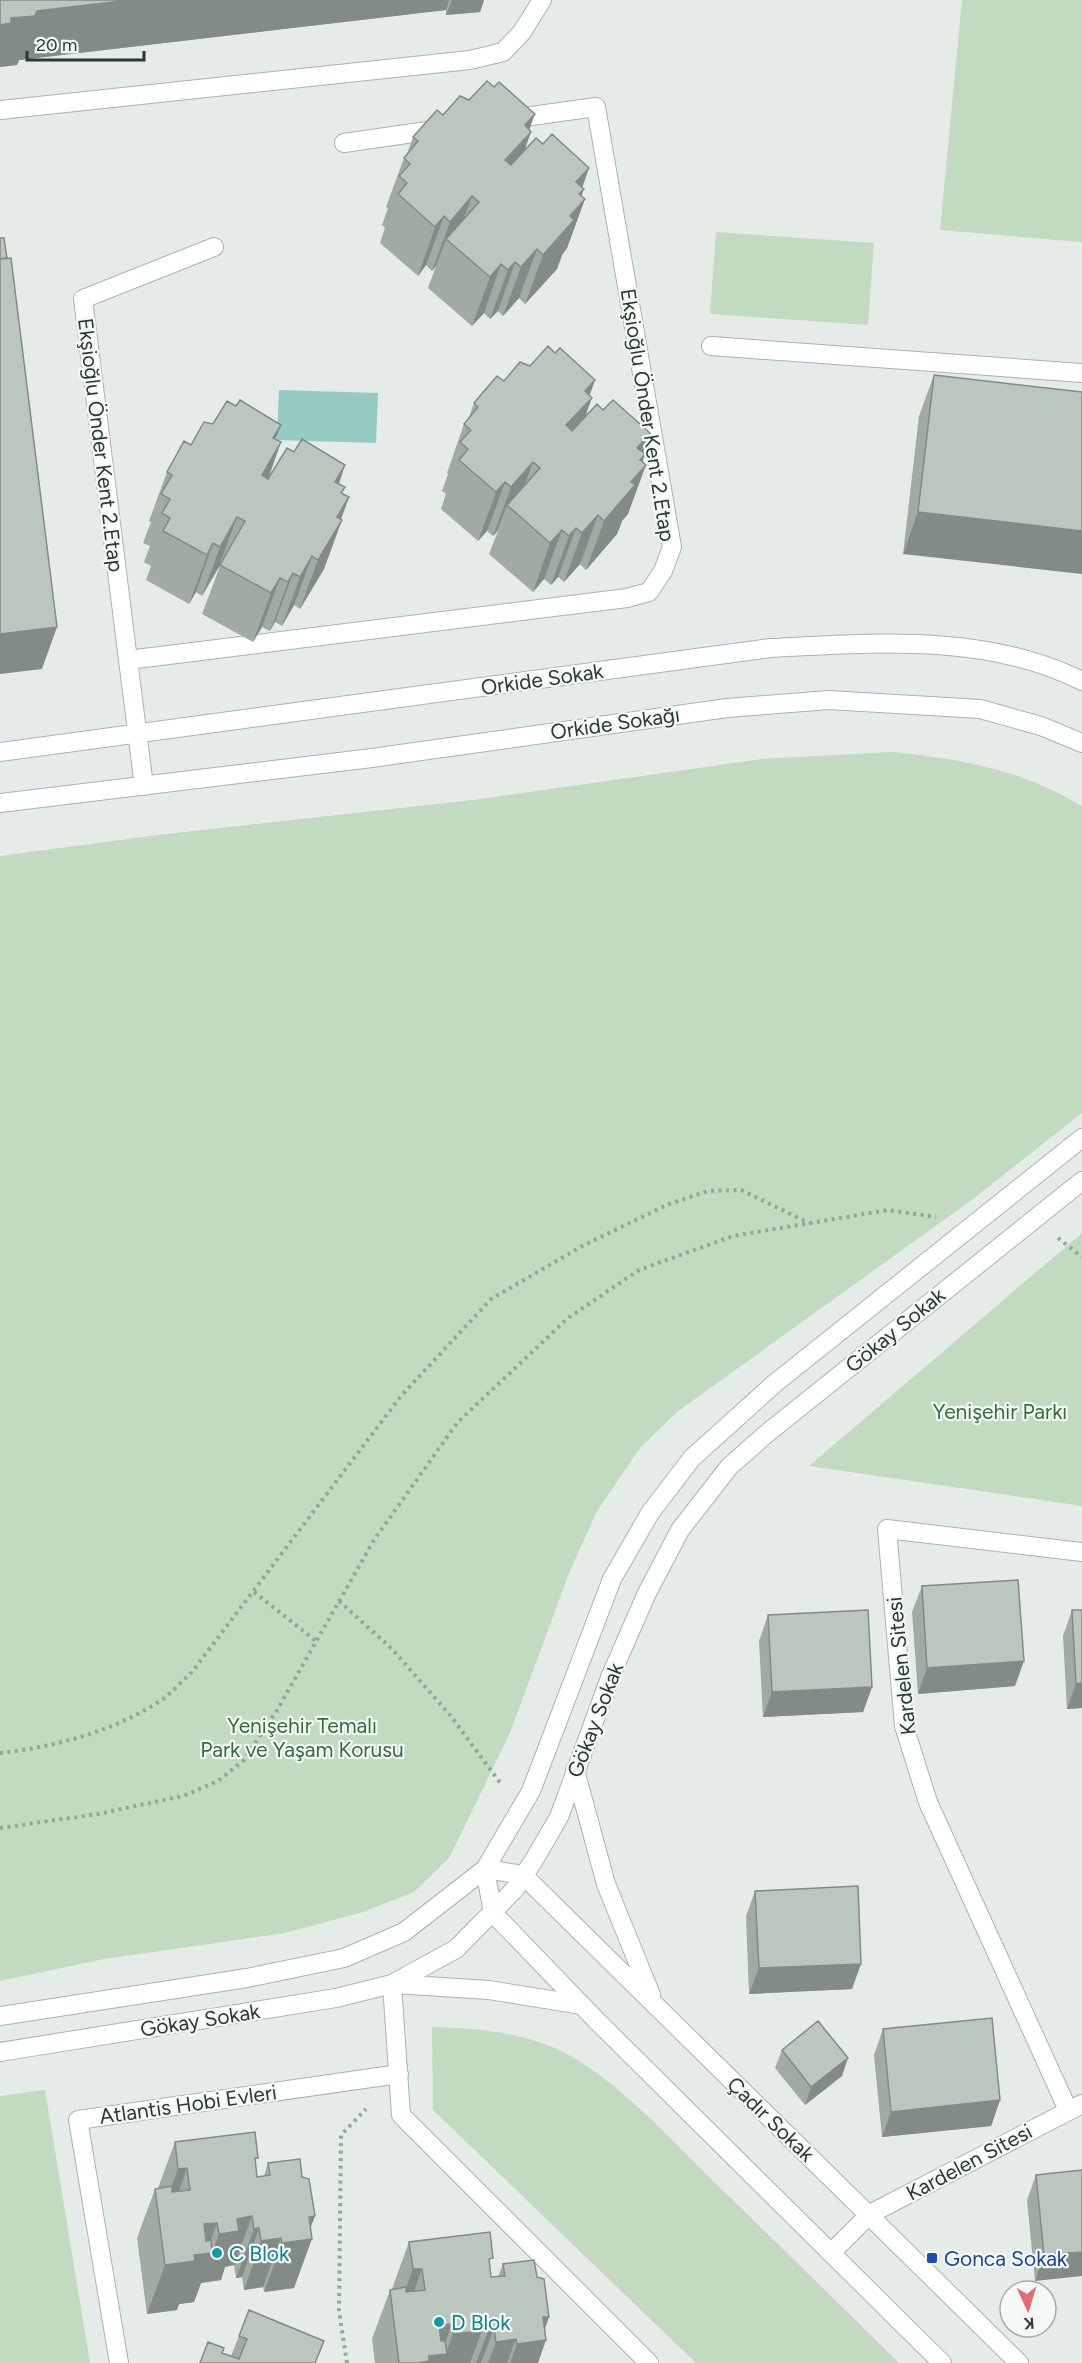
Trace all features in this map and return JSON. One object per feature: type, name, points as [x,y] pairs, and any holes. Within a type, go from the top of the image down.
[{"type":"street","points":[[0,110],[470,60],[502,51],[522,32],[542,0]]},
{"type":"street","name":"Ekşioğlu Önder Kent 2.Etap","points":[[128,660],[627,598],[649,592],[659,578],[672,547],[596,107],[493,122]]},
{"type":"street","points":[[344,143],[459,127]]},
{"type":"street","name":"Ekşioğlu Önder Kent 2.Etap","points":[[136,733],[83,298],[214,247]]},
{"type":"street","points":[[711,346],[1082,373]]},
{"type":"street","name":"Orkide Sokak","points":[[0,752],[770,648],[875,643],[962,647],[1053,667],[1082,681]]},
{"type":"street","name":"Orkide Sokağı","points":[[0,804],[372,758],[727,708],[829,700],[980,709],[1041,726],[1082,743]]},
{"type":"street","points":[[136,733],[144,786]]},
{"type":"street","name":"Gökay Sokak","points":[[0,2016],[247,1978],[344,1958],[404,1932],[485,1869],[521,1809],[548,1749],[612,1579],[650,1513],[692,1458],[774,1384],[1082,1138]]},
{"type":"street","name":"Gökay Sokak","points":[[0,2052],[336,1998],[392,1984],[456,1949],[493,1913],[524,1875],[559,1816],[611,1675],[647,1593],[680,1530],[716,1483],[765,1435],[1082,1181]]},
{"type":"street","name":"Kardelen Sitesi","points":[[831,2253],[870,2214],[1075,2107],[928,1802],[904,1726],[887,1529],[1082,1552]]},
{"type":"street","points":[[575,1770],[606,1884],[655,2005]]},
{"type":"street","points":[[524,1875],[485,1869],[493,1913],[582,2005],[942,2363]]},
{"type":"street","name":"Çadır Sokak","points":[[524,1875],[870,2214],[1018,2363]]},
{"type":"street","points":[[582,2005],[499,1991],[392,1984],[401,2115],[649,2363]]},
{"type":"street","name":"Atlantis Hobi Evleri","points":[[119,2363],[78,2120],[399,2074]]},
{"type":"path","points":[[0,1753],[25,1750],[103,1731],[159,1702],[192,1672],[401,1396],[491,1299],[584,1245],[669,1204],[708,1191],[741,1190],[810,1223]]},
{"type":"path","points":[[0,1828],[119,1810],[183,1796],[218,1781],[244,1760],[277,1710],[374,1540],[456,1423],[568,1318],[639,1270],[733,1236],[888,1210],[975,1222]]},
{"type":"path","points":[[254,1592],[316,1641]]},
{"type":"path","points":[[339,1601],[392,1649],[450,1715],[521,1809]]},
{"type":"path","points":[[347,2363],[339,2311],[341,2135],[399,2074]]},
{"type":"green space","points":[[962,0],[1082,0],[1082,242],[940,230]]},
{"type":"green space","points":[[716,232],[874,243],[868,325],[710,314]]},
{"type":"green space","name":"Yenişehir Temalı Park ve Yaşam Korusu","points":[[891,752],[966,762],[1013,774],[1059,793],[1082,806],[1082,1113],[973,1199],[677,1412],[640,1448],[597,1511],[569,1573],[510,1733],[449,1858],[414,1892],[363,1912],[285,1933],[104,1959],[0,1981],[0,856],[158,835],[473,800],[762,759]]},
{"type":"green space","name":"Yenişehir Parkı","points":[[1082,1233],[1082,1506],[809,1466]]},
{"type":"green space","points":[[432,2027],[465,2028],[530,2039],[561,2051],[601,2076],[640,2108],[899,2363],[696,2363],[433,2110]]},
{"type":"green space","points":[[45,2090],[90,2363],[0,2363],[0,2096]]},
{"type":"water","points":[[279,390],[378,393],[376,443],[277,440]]},
{"type":"building","points":[[0,0],[130,0],[37,11],[35,16],[11,18],[11,23],[0,25]]},
{"type":"building","points":[[487,81],[494,87],[499,82],[535,114],[525,125],[531,132],[505,160],[511,165],[536,138],[543,144],[552,134],[589,168],[576,182],[584,189],[579,194],[585,199],[570,216],[574,220],[543,255],[537,249],[521,267],[515,262],[508,270],[501,264],[490,277],[446,239],[479,202],[472,196],[450,222],[444,216],[435,227],[398,194],[407,183],[399,176],[410,164],[404,158],[418,141],[413,137],[437,110],[443,115],[460,96],[469,100]]},
{"type":"building","points":[[0,238],[4,238],[7,258],[0,259]]},
{"type":"building","points":[[11,258],[57,627],[0,634],[0,259]]},
{"type":"building","points":[[548,346],[555,353],[560,348],[595,380],[585,391],[592,398],[566,425],[572,431],[597,404],[603,410],[613,400],[650,433],[637,448],[645,454],[640,460],[646,465],[631,482],[635,485],[604,521],[598,515],[582,533],[576,528],[569,536],[562,530],[550,543],[507,505],[540,468],[533,462],[511,487],[505,482],[496,492],[459,460],[468,449],[460,442],[471,430],[464,424],[478,407],[474,403],[497,376],[504,381],[520,362],[530,366]]},
{"type":"building","points":[[934,375],[1082,392],[1082,531],[918,512]]},
{"type":"building","points":[[240,400],[281,425],[273,438],[281,442],[262,475],[268,479],[287,448],[294,452],[302,439],[345,465],[335,482],[345,487],[341,493],[349,497],[337,517],[342,520],[318,560],[312,556],[300,577],[293,573],[288,582],[280,578],[271,593],[220,565],[245,521],[237,517],[220,547],[213,543],[207,555],[163,531],[170,518],[162,513],[170,499],[161,494],[172,475],[167,472],[184,441],[191,445],[204,422],[213,424],[227,401],[236,406]]},
{"type":"building","points":[[1018,1580],[1024,1661],[927,1668],[922,1586]]},
{"type":"building","points":[[868,1610],[872,1687],[772,1692],[768,1615]]},
{"type":"building","points":[[1072,1610],[1082,1610],[1082,1683],[1076,1684]]},
{"type":"building","points":[[858,1886],[861,1964],[759,1968],[755,1891]]},
{"type":"building","points":[[992,2018],[1000,2100],[891,2112],[883,2029]]},
{"type":"building","points":[[818,2021],[848,2058],[811,2087],[782,2050]]},
{"type":"building","points":[[255,2132],[258,2158],[255,2158],[257,2177],[270,2175],[268,2163],[300,2159],[302,2177],[309,2179],[315,2216],[309,2217],[312,2239],[282,2243],[281,2238],[261,2241],[259,2228],[254,2229],[252,2216],[237,2219],[239,2231],[219,2234],[217,2223],[204,2224],[206,2241],[211,2240],[212,2253],[194,2255],[195,2261],[165,2265],[155,2189],[172,2186],[172,2192],[190,2190],[187,2168],[178,2169],[175,2142]]},
{"type":"building","points":[[1082,2170],[1082,2252],[1044,2255],[1036,2175]]},
{"type":"building","points":[[490,2232],[493,2258],[489,2259],[491,2277],[505,2276],[503,2264],[534,2260],[537,2277],[544,2279],[549,2317],[543,2317],[546,2340],[517,2344],[516,2339],[496,2342],[494,2328],[489,2329],[487,2317],[471,2320],[473,2332],[453,2334],[452,2324],[439,2325],[441,2341],[445,2341],[447,2354],[429,2356],[429,2361],[399,2363],[390,2290],[406,2287],[406,2292],[425,2290],[422,2269],[413,2269],[409,2242]]},
{"type":"building","points":[[249,2310],[324,2341],[315,2363],[200,2363],[208,2342],[224,2348],[222,2353],[239,2359],[247,2339],[239,2336]]},
{"type":"place","name":"C Blok","points":[[217,2253]]},
{"type":"place","name":"Gonca Sokak","points":[[932,2258]]},
{"type":"place","name":"D Blok","points":[[439,2322]]}]
